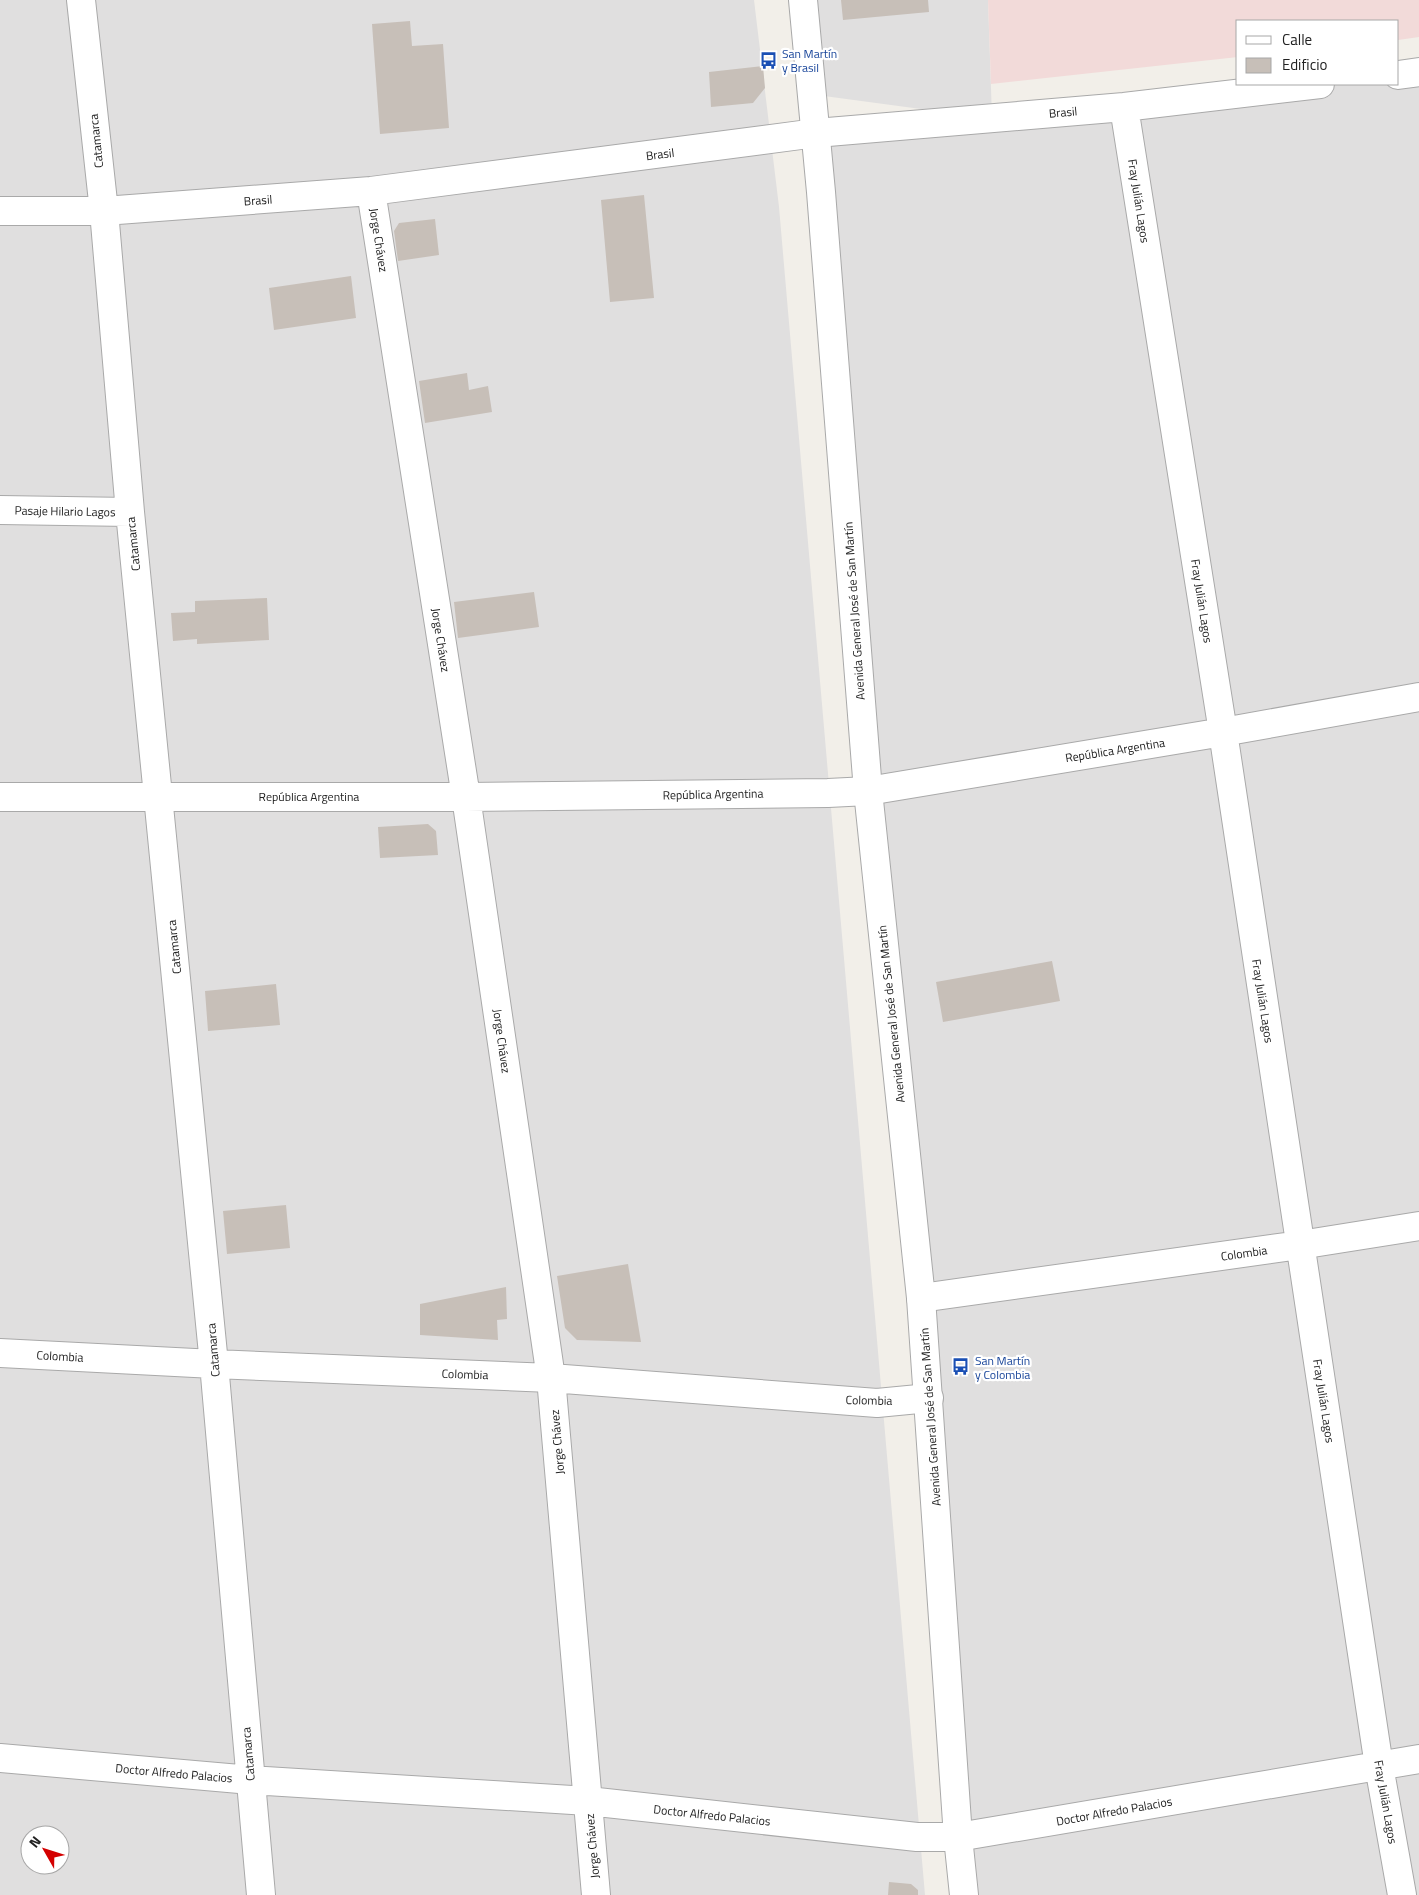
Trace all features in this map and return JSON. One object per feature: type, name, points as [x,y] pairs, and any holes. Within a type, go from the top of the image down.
[{"type":"street","name":"Catamarca","points":[[81,0],[104,211],[130,512],[214,1364],[261,1895]]},
{"type":"street","name":"Avenida General José de San Martín","points":[[803,0],[816,133],[868,791],[921,1298],[958,1837],[964,1895]]},
{"type":"street","points":[[1399,74],[1419,72]]},
{"type":"street","name":"Brasil","points":[[0,211],[104,211],[371,191],[816,133],[1124,107],[1311,85]]},
{"type":"street","name":"Fray Julián Lagos","points":[[1124,107],[1222,732],[1379,1766],[1402,1895]]},
{"type":"street","name":"Jorge Chávez","points":[[371,191],[466,797],[551,1378],[596,1895]]},
{"type":"street","name":"Pasaje Hilario Lagos","points":[[0,510],[130,512]]},
{"type":"street","name":"República Argentina","points":[[0,797],[466,797],[868,791],[1419,697]]},
{"type":"street","name":"Colombia","points":[[921,1298],[1300,1245],[1419,1226]]},
{"type":"street","name":"Colombia","points":[[0,1353],[551,1378],[877,1402],[929,1398]]},
{"type":"street","name":"Doctor Alfredo Palacios","points":[[0,1758],[251,1780],[588,1802],[917,1836],[958,1837],[1419,1759]]},
{"type":"shaded area","points":[[0,0],[754,0],[779,207],[925,1895],[0,1895]]},
{"type":"shaded area","points":[[812,0],[988,0],[992,118],[1322,85],[1399,85],[1419,74],[1419,1895],[971,1895],[816,133],[988,118],[824,96]]},
{"type":"shaded area","points":[[988,0],[1419,0],[1419,37],[1399,40],[1399,20],[1236,20],[1236,57],[991,84]]},
{"type":"building","points":[[841,0],[928,0],[929,12],[843,20]]},
{"type":"building","points":[[410,21],[412,46],[443,44],[449,128],[380,134],[372,24]]},
{"type":"building","points":[[763,66],[765,88],[753,103],[711,107],[709,72]]},
{"type":"building","points":[[644,195],[654,298],[610,302],[601,200]]},
{"type":"building","points":[[435,219],[439,255],[398,261],[394,231],[399,223]]},
{"type":"building","points":[[351,276],[356,318],[274,330],[269,288]]},
{"type":"building","points":[[467,373],[469,390],[488,386],[492,412],[425,423],[419,381]]},
{"type":"building","points":[[534,592],[539,627],[458,638],[454,602]]},
{"type":"building","points":[[267,598],[269,640],[197,644],[197,639],[173,641],[171,613],[195,612],[195,601]]},
{"type":"building","points":[[428,824],[436,831],[438,855],[380,858],[378,827]]},
{"type":"building","points":[[1052,961],[1060,1001],[943,1022],[936,982]]},
{"type":"building","points":[[276,984],[280,1025],[208,1031],[205,991]]},
{"type":"building","points":[[286,1205],[290,1248],[227,1254],[223,1211]]},
{"type":"building","points":[[628,1264],[641,1342],[577,1340],[565,1328],[557,1276]]},
{"type":"building","points":[[506,1287],[507,1319],[497,1320],[498,1340],[420,1335],[420,1304]]},
{"type":"building","points":[[889,1882],[911,1884],[918,1890],[918,1895],[888,1895]]},
{"type":"place","name":"San Martín y Brasil","points":[[768,60]]},
{"type":"place","name":"San Martín y Colombia","points":[[961,1367]]}]
